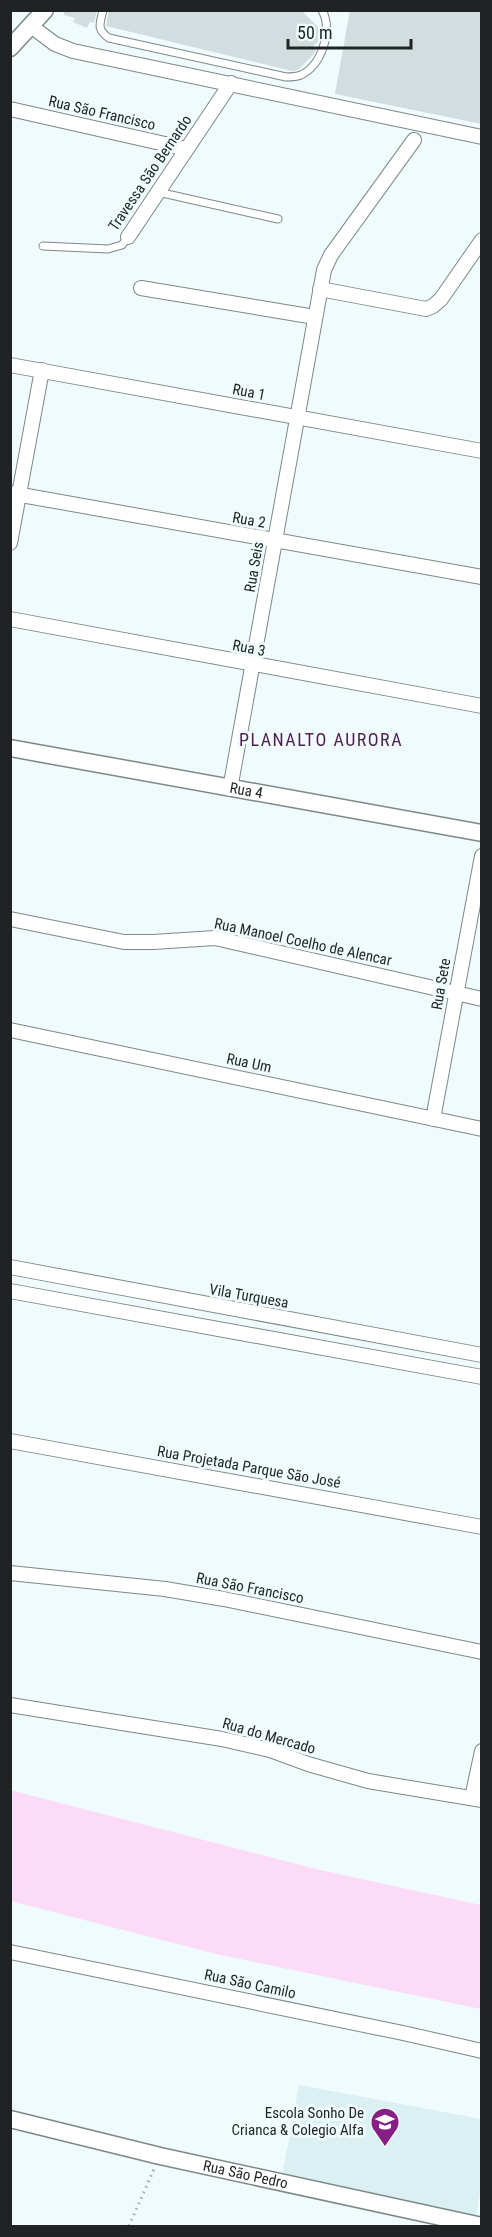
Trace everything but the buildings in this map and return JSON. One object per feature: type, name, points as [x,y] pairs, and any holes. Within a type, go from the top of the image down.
[{"type":"street","points":[[10,48],[45,10]]},
{"type":"street","points":[[31,26],[55,44],[73,51],[482,137]]},
{"type":"street","name":"Travessa São Bernardo","points":[[128,237],[231,83]]},
{"type":"street","name":"Rua São Francisco","points":[[10,110],[187,149]]},
{"type":"street","name":"Rua Seis","points":[[230,789],[324,270],[332,255],[414,140]]},
{"type":"street","points":[[320,289],[426,309],[441,299],[482,240]]},
{"type":"street","points":[[141,288],[315,316]]},
{"type":"street","name":"Rua 1","points":[[10,365],[482,451]]},
{"type":"street","points":[[10,543],[15,494],[42,370]]},
{"type":"street","name":"Rua 2","points":[[15,494],[482,577]]},
{"type":"street","name":"Rua 3","points":[[10,619],[482,706]]},
{"type":"street","name":"Rua 4","points":[[10,748],[482,833]]},
{"type":"street","name":"Rua Sete","points":[[433,1119],[482,856]]},
{"type":"street","name":"Rua Manoel Coelho de Alencar","points":[[10,919],[124,942],[214,938],[482,999]]},
{"type":"street","name":"Rua Um","points":[[10,1030],[482,1130]]},
{"type":"street","name":"Vila Turquesa","points":[[10,1267],[482,1355]]},
{"type":"street","points":[[10,1291],[482,1377]]},
{"type":"street","points":[[138,1315],[142,1293]]},
{"type":"street","points":[[407,1364],[410,1342]]},
{"type":"street","name":"Rua Projetada Parque São José","points":[[10,1440],[482,1527]]},
{"type":"street","name":"Rua São Francisco","points":[[10,1573],[165,1589],[482,1652]]},
{"type":"street","name":"Rua do Mercado","points":[[10,1705],[222,1739],[270,1750],[308,1764],[368,1781],[477,1799]]},
{"type":"street","points":[[477,1799],[482,1751]]},
{"type":"street","name":"Rua São Camilo","points":[[10,1952],[482,2051]]},
{"type":"street","name":"Rua São Pedro","points":[[10,2120],[160,2156],[481,2224]]},
{"type":"lane","points":[[103,10],[99,25],[101,33],[109,38],[294,77],[310,69],[321,52],[327,32],[327,22],[322,10]]},
{"type":"lane","points":[[158,192],[278,219]]},
{"type":"lane","name":"Travessa São Bernardo","points":[[43,246],[108,249],[122,245],[128,237]]},
{"type":"path","points":[[129,2226],[160,2156]]},
{"type":"shaded area","points":[[10,1790],[320,1870],[481,1905],[481,2009],[216,1954],[11,1901]]},
{"type":"shaded area","name":"Escola Sonho De Crianca & Colegio Alfa","points":[[299,2085],[481,2119],[481,2186],[476,2217],[282,2176]]},
{"type":"place","name":"Escola Sonho De Crianca & Colegio Alfa","points":[[385,2148]]},
{"type":"district","name":"PLANALTO AURORA","points":[[321,740]]}]
